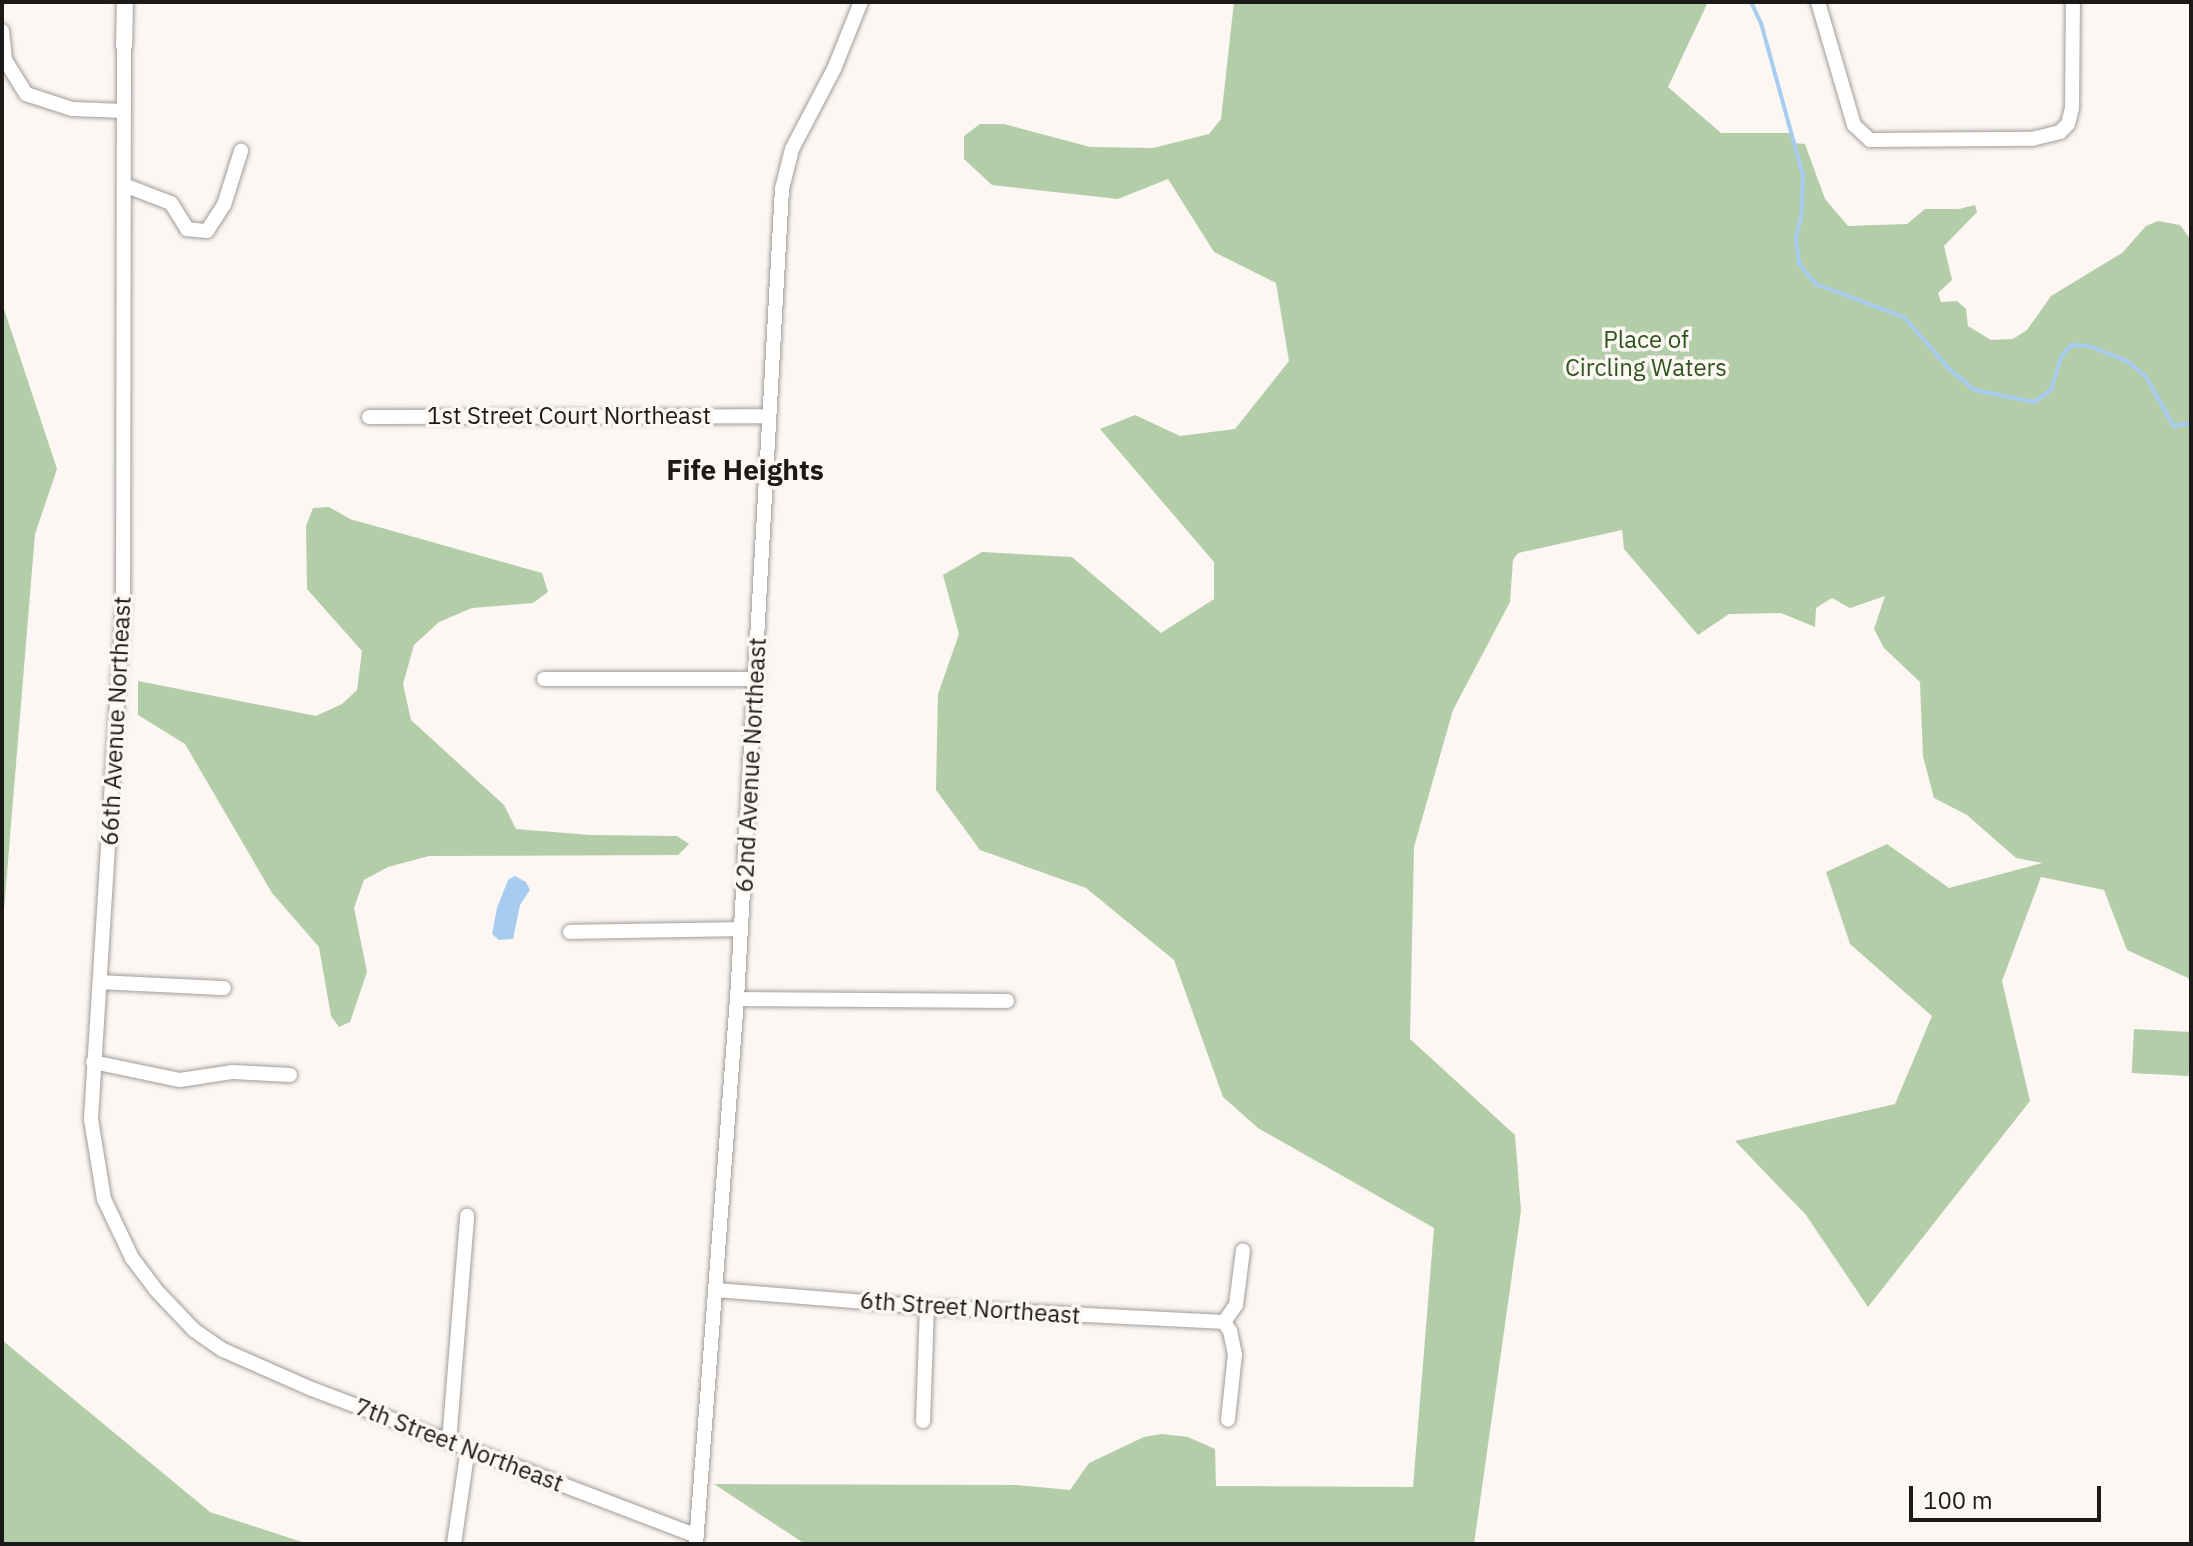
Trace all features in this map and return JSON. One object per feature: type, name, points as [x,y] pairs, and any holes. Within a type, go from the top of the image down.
[{"type":"street","points":[[124,46],[125,2]]},
{"type":"street","name":"62nd Avenue Northeast","points":[[696,1540],[737,999],[782,189],[792,149],[834,69],[861,2]]},
{"type":"street","points":[[1818,2],[1854,125],[1864,137],[2032,139],[2051,136],[2065,128],[2073,101],[2073,2]]},
{"type":"street","points":[[2,31],[5,60],[26,94],[72,109],[124,111]]},
{"type":"street","name":"66th Avenue Northeast","points":[[124,46],[123,607],[93,1062],[92,1142],[98,1181],[132,1258],[170,1308],[223,1350]]},
{"type":"street","points":[[124,185],[171,203],[187,229],[207,231],[224,205],[241,151]]},
{"type":"street","name":"1st Street Court Northeast","points":[[369,417],[769,416]]},
{"type":"street","points":[[544,679],[757,679]]},
{"type":"street","points":[[570,932],[740,929]]},
{"type":"street","points":[[100,982],[224,988]]},
{"type":"street","points":[[737,999],[1007,1001]]},
{"type":"street","points":[[93,1062],[180,1080],[233,1072],[290,1075]]},
{"type":"street","points":[[449,1442],[467,1216]]},
{"type":"street","points":[[1228,1420],[1235,1354],[1230,1331],[1224,1322],[1236,1305],[1243,1250]]},
{"type":"street","name":"6th Street Northeast","points":[[716,1290],[927,1307],[1224,1322]]},
{"type":"street","points":[[923,1421],[927,1307]]},
{"type":"street","name":"7th Street Northeast","points":[[223,1350],[286,1379],[696,1540]]},
{"type":"street","points":[[454,1544],[468,1448]]},
{"type":"green space","name":"Place of Circling Waters","points":[[1234,2],[1708,2],[1668,87],[1721,133],[1791,133],[1794,143],[1805,144],[1825,199],[1848,226],[1907,224],[1925,209],[1959,209],[1975,205],[1977,212],[1944,246],[1952,280],[1938,293],[1941,302],[1957,301],[1966,309],[1968,326],[1991,340],[2013,339],[2027,330],[2051,296],[2122,253],[2146,226],[2158,221],[2180,225],[2191,240],[2191,985],[2188,978],[2127,950],[2104,890],[2041,877],[2002,981],[2030,1101],[1868,1307],[1806,1215],[1735,1141],[1895,1104],[1932,1016],[1850,944],[1826,872],[1887,844],[1949,888],[2042,863],[2016,858],[1967,815],[1934,798],[1923,756],[1920,682],[1884,648],[1874,629],[1885,596],[1850,608],[1832,598],[1816,608],[1815,627],[1781,613],[1729,614],[1698,635],[1624,549],[1622,530],[1518,553],[1513,560],[1510,602],[1453,710],[1414,847],[1410,1039],[1515,1135],[1521,1211],[1474,1544],[805,1544],[714,1484],[1016,1485],[1070,1490],[1089,1463],[1144,1437],[1162,1434],[1188,1437],[1215,1449],[1216,1486],[1413,1487],[1434,1228],[1258,1128],[1223,1097],[1174,960],[1086,888],[980,850],[936,790],[938,694],[959,634],[943,575],[982,552],[1072,557],[1161,633],[1214,599],[1214,562],[1100,429],[1135,415],[1180,436],[1235,429],[1289,361],[1276,283],[1214,252],[1168,179],[1118,199],[992,185],[964,159],[964,136],[980,124],[1004,124],[1090,147],[1153,148],[1209,134],[1221,119]]},
{"type":"green space","points":[[2,303],[57,469],[35,534],[2,934]]},
{"type":"green space","points":[[329,507],[350,519],[542,573],[548,592],[533,603],[472,608],[439,622],[414,645],[403,684],[411,720],[504,805],[516,829],[590,835],[677,836],[689,844],[678,855],[429,856],[388,867],[364,880],[354,908],[367,972],[350,1022],[339,1027],[331,1016],[319,947],[272,893],[185,744],[138,715],[138,681],[316,716],[342,704],[357,690],[362,651],[307,589],[306,526],[313,508]]},
{"type":"green space","points":[[2134,1029],[2191,1032],[2189,1076],[2132,1073]]},
{"type":"green space","points":[[2,1340],[210,1512],[308,1544],[2,1544]]},
{"type":"water","points":[[515,876],[526,882],[530,890],[520,905],[513,939],[499,940],[492,934],[497,908],[508,880]]},
{"type":"waterway","points":[[1751,2],[1761,23],[1803,176],[1802,212],[1796,238],[1799,264],[1816,284],[1904,317],[1950,370],[1975,390],[2034,402],[2051,390],[2061,357],[2071,345],[2089,346],[2127,361],[2146,377],[2174,426],[2191,423]]},
{"type":"district","name":"Fife Heights","points":[[745,470]]}]
